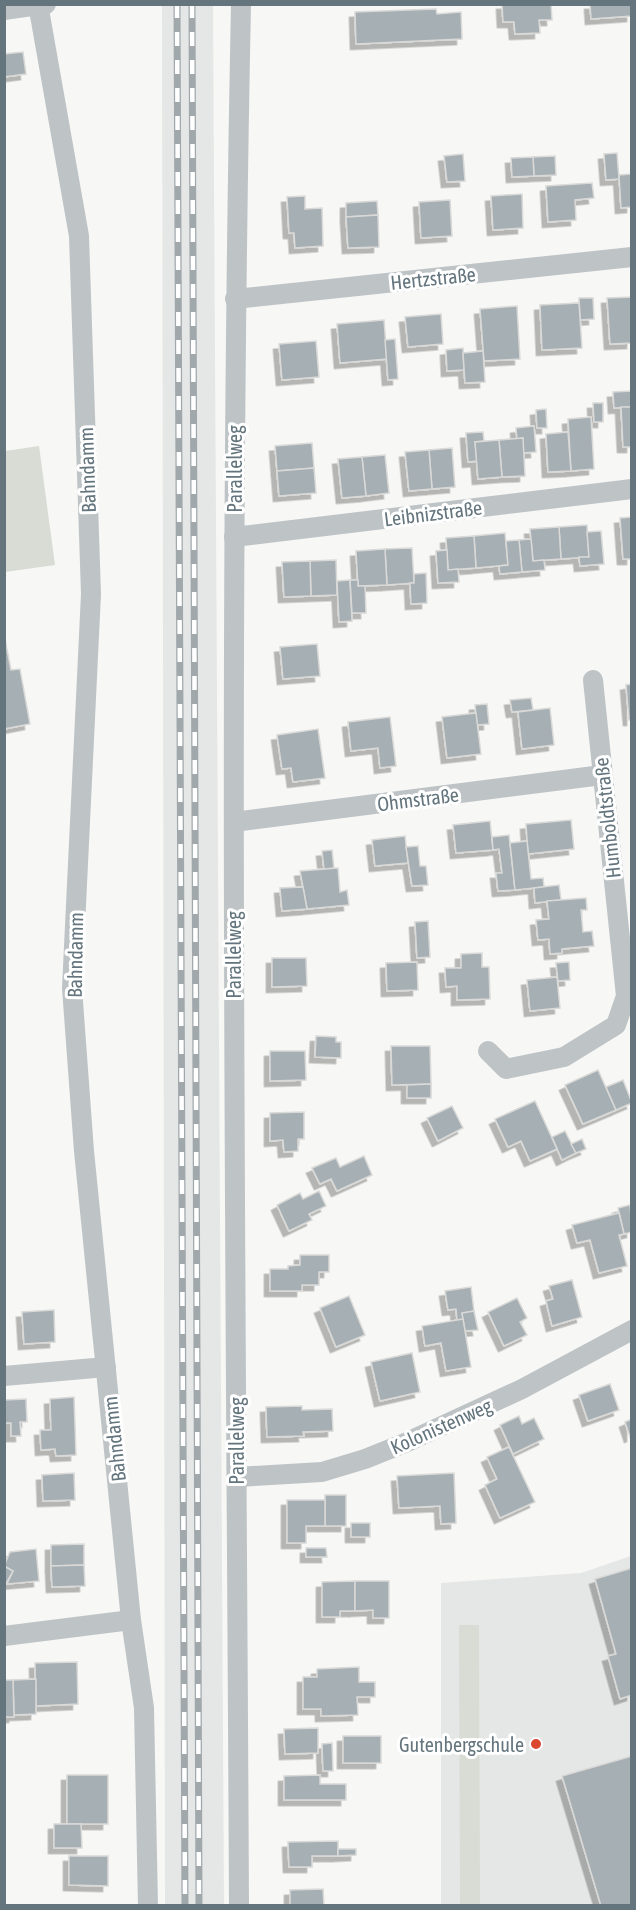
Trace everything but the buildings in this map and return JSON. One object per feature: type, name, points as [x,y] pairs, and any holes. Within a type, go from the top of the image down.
[{"type":"street","points":[[4,10],[46,4]]},
{"type":"street","name":"Parallelweg","points":[[238,1905],[233,1039],[235,299],[241,4]]},
{"type":"street","name":"Bahndamm","points":[[38,5],[79,236],[91,594],[72,988],[84,1151],[131,1620],[144,1708],[147,1905]]},
{"type":"street","name":"Hertzstraße","points":[[235,299],[632,257]]},
{"type":"street","name":"Leibnizstraße","points":[[234,537],[632,489]]},
{"type":"street","name":"Humboldtstraße","points":[[488,1051],[506,1069],[564,1057],[616,1025],[626,996],[593,680]]},
{"type":"street","name":"Ohmstraße","points":[[234,822],[602,775]]},
{"type":"street","name":"Kolonistenweg","points":[[237,1477],[322,1472],[365,1459],[522,1389],[632,1330]]},
{"type":"street","points":[[4,1376],[106,1367]]},
{"type":"street","points":[[4,1635],[131,1620]]},
{"type":"shaded area","points":[[162,5],[213,5],[224,1906],[165,1905]]},
{"type":"shaded area","points":[[39,446],[55,565],[5,572],[5,451]]},
{"type":"shaded area","name":"Gutenbergschule","points":[[631,1556],[631,1905],[441,1905],[441,1583],[581,1573]]},
{"type":"shaded area","points":[[459,1625],[479,1625],[480,1905],[460,1905]]},
{"type":"railway","points":[[177,4],[185,1906]]},
{"type":"railway","points":[[192,4],[199,1906]]},
{"type":"place","name":"Gutenbergschule","points":[[536,1744]]}]
